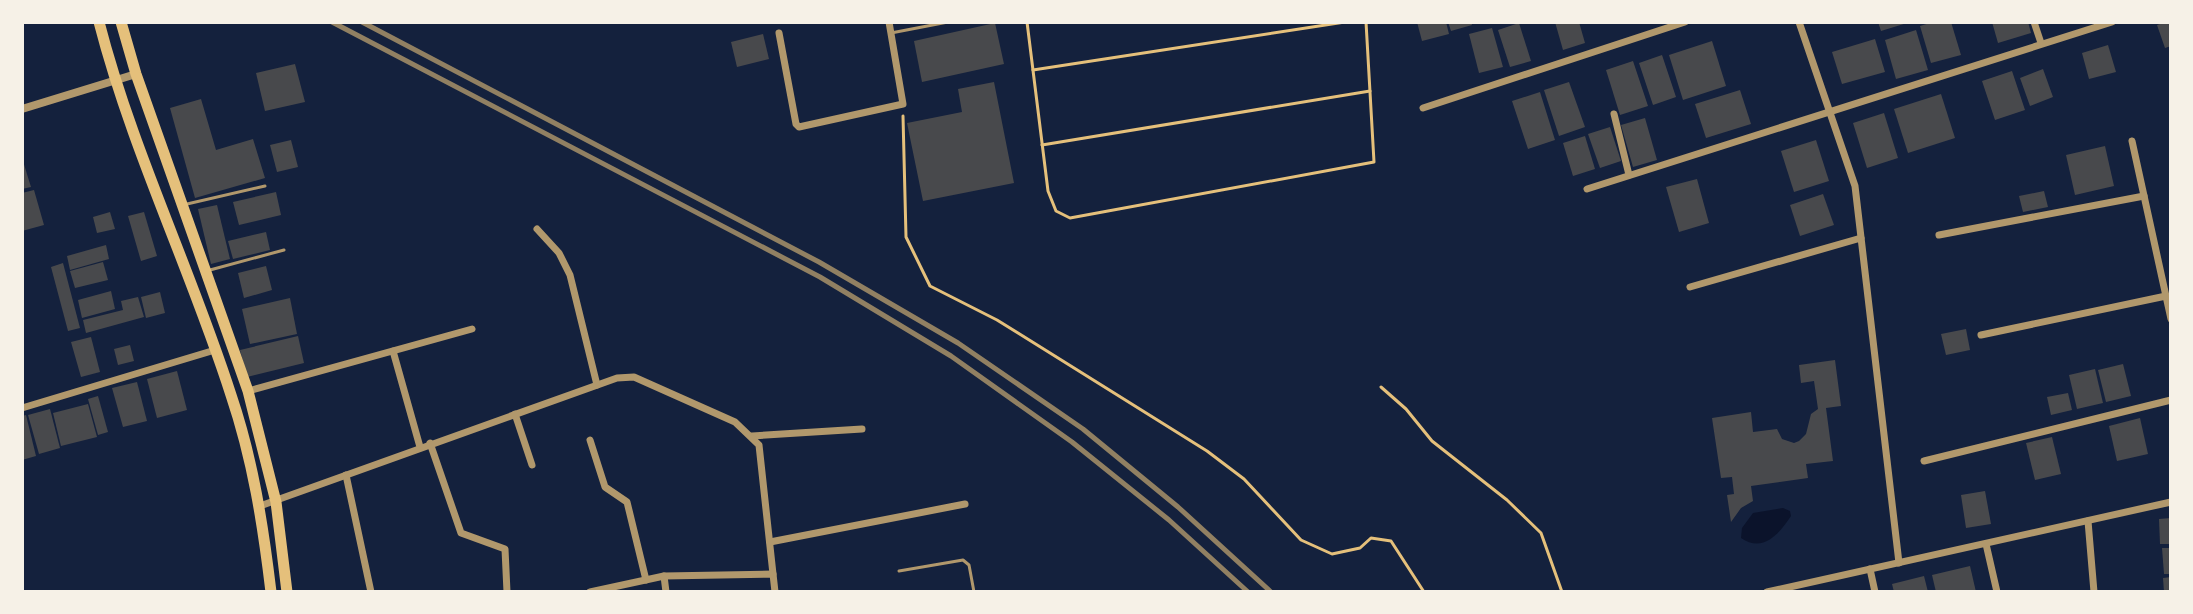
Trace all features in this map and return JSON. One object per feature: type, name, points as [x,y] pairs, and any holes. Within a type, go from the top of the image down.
[{"type":"main road","points":[[99,22],[114,80],[240,423],[260,506],[271,592]]},
{"type":"main road","points":[[121,22],[136,74],[248,391],[276,502],[287,592]]},
{"type":"street","points":[[779,33],[797,126],[903,104],[889,22]]},
{"type":"street","points":[[1654,22],[1657,31]]},
{"type":"street","points":[[1423,108],[1685,22]]},
{"type":"street","points":[[1799,22],[1855,186],[1899,563]]},
{"type":"street","points":[[2034,22],[2041,43]]},
{"type":"street","points":[[1587,189],[2112,22]]},
{"type":"street","points":[[22,109],[136,74]]},
{"type":"street","points":[[1614,114],[1629,175]]},
{"type":"street","points":[[2132,141],[2171,319]]},
{"type":"street","points":[[1939,235],[2144,196]]},
{"type":"street","points":[[537,229],[559,253],[570,275],[597,385]]},
{"type":"street","points":[[1690,287],[1861,238]]},
{"type":"street","points":[[1981,335],[2166,296]]},
{"type":"street","points":[[248,391],[472,329]]},
{"type":"street","points":[[22,408],[215,350]]},
{"type":"street","points":[[393,351],[420,447]]},
{"type":"street","points":[[260,506],[617,378],[634,377],[645,379],[735,422],[759,445],[775,592]]},
{"type":"street","points":[[1924,461],[2171,400]]},
{"type":"street","points":[[515,414],[532,465]]},
{"type":"street","points":[[752,436],[862,429]]},
{"type":"street","points":[[590,440],[605,487],[627,502],[646,580]]},
{"type":"street","points":[[430,443],[461,533],[505,549],[507,592]]},
{"type":"street","points":[[346,475],[371,592]]},
{"type":"street","points":[[1767,592],[2171,502]]},
{"type":"street","points":[[770,542],[965,504]]},
{"type":"street","points":[[2088,521],[2094,592]]},
{"type":"street","points":[[1986,544],[1997,592]]},
{"type":"street","points":[[1870,569],[1875,592]]},
{"type":"street","points":[[590,592],[664,576],[773,574]]},
{"type":"street","points":[[664,576],[666,592]]},
{"type":"lane","points":[[891,33],[948,22]]},
{"type":"lane","points":[[184,205],[265,186]]},
{"type":"lane","points":[[207,271],[284,250]]},
{"type":"lane","points":[[899,571],[963,560],[969,565],[974,592]]},
{"type":"path","points":[[1027,22],[1048,191],[1056,211],[1070,218],[1374,162],[1366,22]]},
{"type":"path","points":[[1033,70],[1345,22]]},
{"type":"path","points":[[1042,145],[1370,91]]},
{"type":"path","points":[[903,104],[906,237],[930,286],[997,320],[1207,451],[1244,479],[1301,540],[1332,554],[1360,548],[1371,538],[1391,541],[1424,592]]},
{"type":"path","points":[[1381,387],[1406,409],[1432,441],[1507,500],[1541,533],[1562,592]]},
{"type":"water","points":[[1783,508],[1790,511],[1791,516],[1770,539],[1757,544],[1741,538],[1742,528],[1753,513]]},
{"type":"building","points":[[1417,22],[1446,22],[1449,34],[1422,41]]},
{"type":"building","points":[[1448,22],[1471,22],[1472,25],[1451,31]]},
{"type":"building","points":[[1555,22],[1579,22],[1585,43],[1563,50]]},
{"type":"building","points":[[1878,22],[1907,22],[1907,23],[1881,31]]},
{"type":"building","points":[[1951,22],[1961,55],[1931,63],[1920,26]]},
{"type":"building","points":[[1992,22],[2028,22],[2031,33],[1998,43]]},
{"type":"building","points":[[2171,22],[2171,46],[2165,48],[2157,25]]},
{"type":"building","points":[[995,23],[1004,64],[922,82],[914,41]]},
{"type":"building","points":[[1519,23],[1531,61],[1510,67],[1498,30]]},
{"type":"building","points":[[1492,28],[1503,67],[1479,73],[1469,34]]},
{"type":"building","points":[[1916,30],[1928,70],[1896,79],[1885,40]]},
{"type":"building","points":[[763,34],[769,59],[737,67],[731,42]]},
{"type":"building","points":[[1875,39],[1885,72],[1842,84],[1832,52]]},
{"type":"building","points":[[1712,41],[1726,86],[1683,100],[1669,55]]},
{"type":"building","points":[[2108,45],[2116,72],[2089,79],[2082,53]]},
{"type":"building","points":[[1662,55],[1676,97],[1653,105],[1639,63]]},
{"type":"building","points":[[1633,61],[1648,106],[1620,115],[1606,70]]},
{"type":"building","points":[[295,64],[305,102],[265,111],[256,73]]},
{"type":"building","points":[[2043,69],[2053,97],[2030,106],[2020,78]]},
{"type":"building","points":[[2012,71],[2025,110],[1995,120],[1982,81]]},
{"type":"building","points":[[994,82],[1014,183],[923,201],[907,123],[962,112],[958,89]]},
{"type":"building","points":[[1569,82],[1585,127],[1559,136],[1544,90]]},
{"type":"building","points":[[1740,90],[1751,124],[1706,138],[1695,104]]},
{"type":"building","points":[[1540,92],[1555,140],[1528,149],[1512,101]]},
{"type":"building","points":[[1941,94],[1955,138],[1908,153],[1894,109]]},
{"type":"building","points":[[201,99],[216,150],[253,139],[265,178],[195,198],[170,108]]},
{"type":"building","points":[[1884,113],[1898,158],[1867,168],[1853,123]]},
{"type":"building","points":[[1645,118],[1657,160],[1633,167],[1621,125]]},
{"type":"building","points":[[1610,127],[1621,161],[1600,168],[1588,134]]},
{"type":"building","points":[[1585,136],[1595,169],[1573,176],[1563,143]]},
{"type":"building","points":[[291,140],[298,167],[277,172],[270,145]]},
{"type":"building","points":[[1816,140],[1829,181],[1794,192],[1781,151]]},
{"type":"building","points":[[2105,146],[2114,186],[2075,195],[2066,155]]},
{"type":"building","points":[[22,158],[31,187],[22,189]]},
{"type":"building","points":[[1697,179],[1709,223],[1679,232],[1666,187]]},
{"type":"building","points":[[34,190],[44,225],[22,231],[22,193]]},
{"type":"building","points":[[2044,191],[2048,207],[2023,212],[2019,196]]},
{"type":"building","points":[[276,192],[281,215],[239,225],[233,202]]},
{"type":"building","points":[[1823,194],[1834,225],[1800,236],[1790,205]]},
{"type":"building","points":[[217,205],[230,259],[211,264],[198,209]]},
{"type":"building","points":[[110,212],[115,229],[97,233],[93,217]]},
{"type":"building","points":[[144,212],[157,256],[141,261],[128,216]]},
{"type":"building","points":[[266,232],[270,250],[233,259],[228,241]]},
{"type":"building","points":[[106,245],[109,259],[70,270],[67,256]]},
{"type":"building","points":[[103,262],[108,280],[75,288],[70,271]]},
{"type":"building","points":[[63,263],[80,328],[68,331],[51,267]]},
{"type":"building","points":[[266,266],[272,290],[244,298],[238,273]]},
{"type":"building","points":[[111,291],[115,309],[82,318],[78,300]]},
{"type":"building","points":[[160,292],[165,313],[146,318],[141,297]]},
{"type":"building","points":[[138,297],[144,317],[86,333],[83,320],[123,310],[121,301]]},
{"type":"building","points":[[290,298],[297,334],[250,344],[242,309]]},
{"type":"building","points":[[1966,329],[1970,350],[1946,355],[1941,334]]},
{"type":"building","points":[[298,336],[304,363],[247,377],[240,350]]},
{"type":"building","points":[[91,337],[100,372],[81,377],[71,342]]},
{"type":"building","points":[[130,345],[134,361],[118,365],[114,349]]},
{"type":"building","points":[[1835,360],[1841,406],[1826,408],[1833,461],[1806,464],[1808,478],[1751,486],[1753,501],[1741,508],[1731,522],[1727,495],[1734,494],[1732,477],[1721,478],[1712,418],[1751,412],[1753,432],[1777,429],[1782,439],[1794,443],[1799,441],[1806,434],[1811,414],[1818,409],[1814,381],[1801,383],[1799,365]]},
{"type":"building","points":[[2123,364],[2131,396],[2106,402],[2098,370]]},
{"type":"building","points":[[2095,369],[2103,403],[2077,409],[2069,375]]},
{"type":"building","points":[[177,371],[187,410],[157,418],[147,379]]},
{"type":"building","points":[[137,382],[147,421],[123,427],[112,388]]},
{"type":"building","points":[[2068,393],[2072,410],[2051,415],[2047,397]]},
{"type":"building","points":[[98,396],[108,432],[98,435],[88,399]]},
{"type":"building","points":[[88,404],[97,437],[61,446],[53,413]]},
{"type":"building","points":[[50,409],[60,448],[39,454],[28,415]]},
{"type":"building","points":[[26,415],[36,456],[22,460],[22,416]]},
{"type":"building","points":[[2140,418],[2148,454],[2117,461],[2109,426]]},
{"type":"building","points":[[2052,437],[2061,474],[2035,480],[2026,443]]},
{"type":"building","points":[[1985,491],[1991,524],[1966,528],[1961,495]]},
{"type":"building","points":[[2171,518],[2171,544],[2160,544],[2159,519]]},
{"type":"building","points":[[2162,548],[2171,548],[2171,574],[2164,574]]},
{"type":"building","points":[[1970,566],[1976,592],[1936,592],[1932,575]]},
{"type":"building","points":[[1924,576],[1928,592],[1894,592],[1892,584]]},
{"type":"building","points":[[2171,577],[2171,592],[2164,592],[2163,578]]},
{"type":"railway","points":[[332,22],[820,277],[951,356],[1072,442],[1169,520],[1248,592]]},
{"type":"railway","points":[[362,22],[819,262],[958,343],[1083,429],[1178,507],[1271,592]]}]
